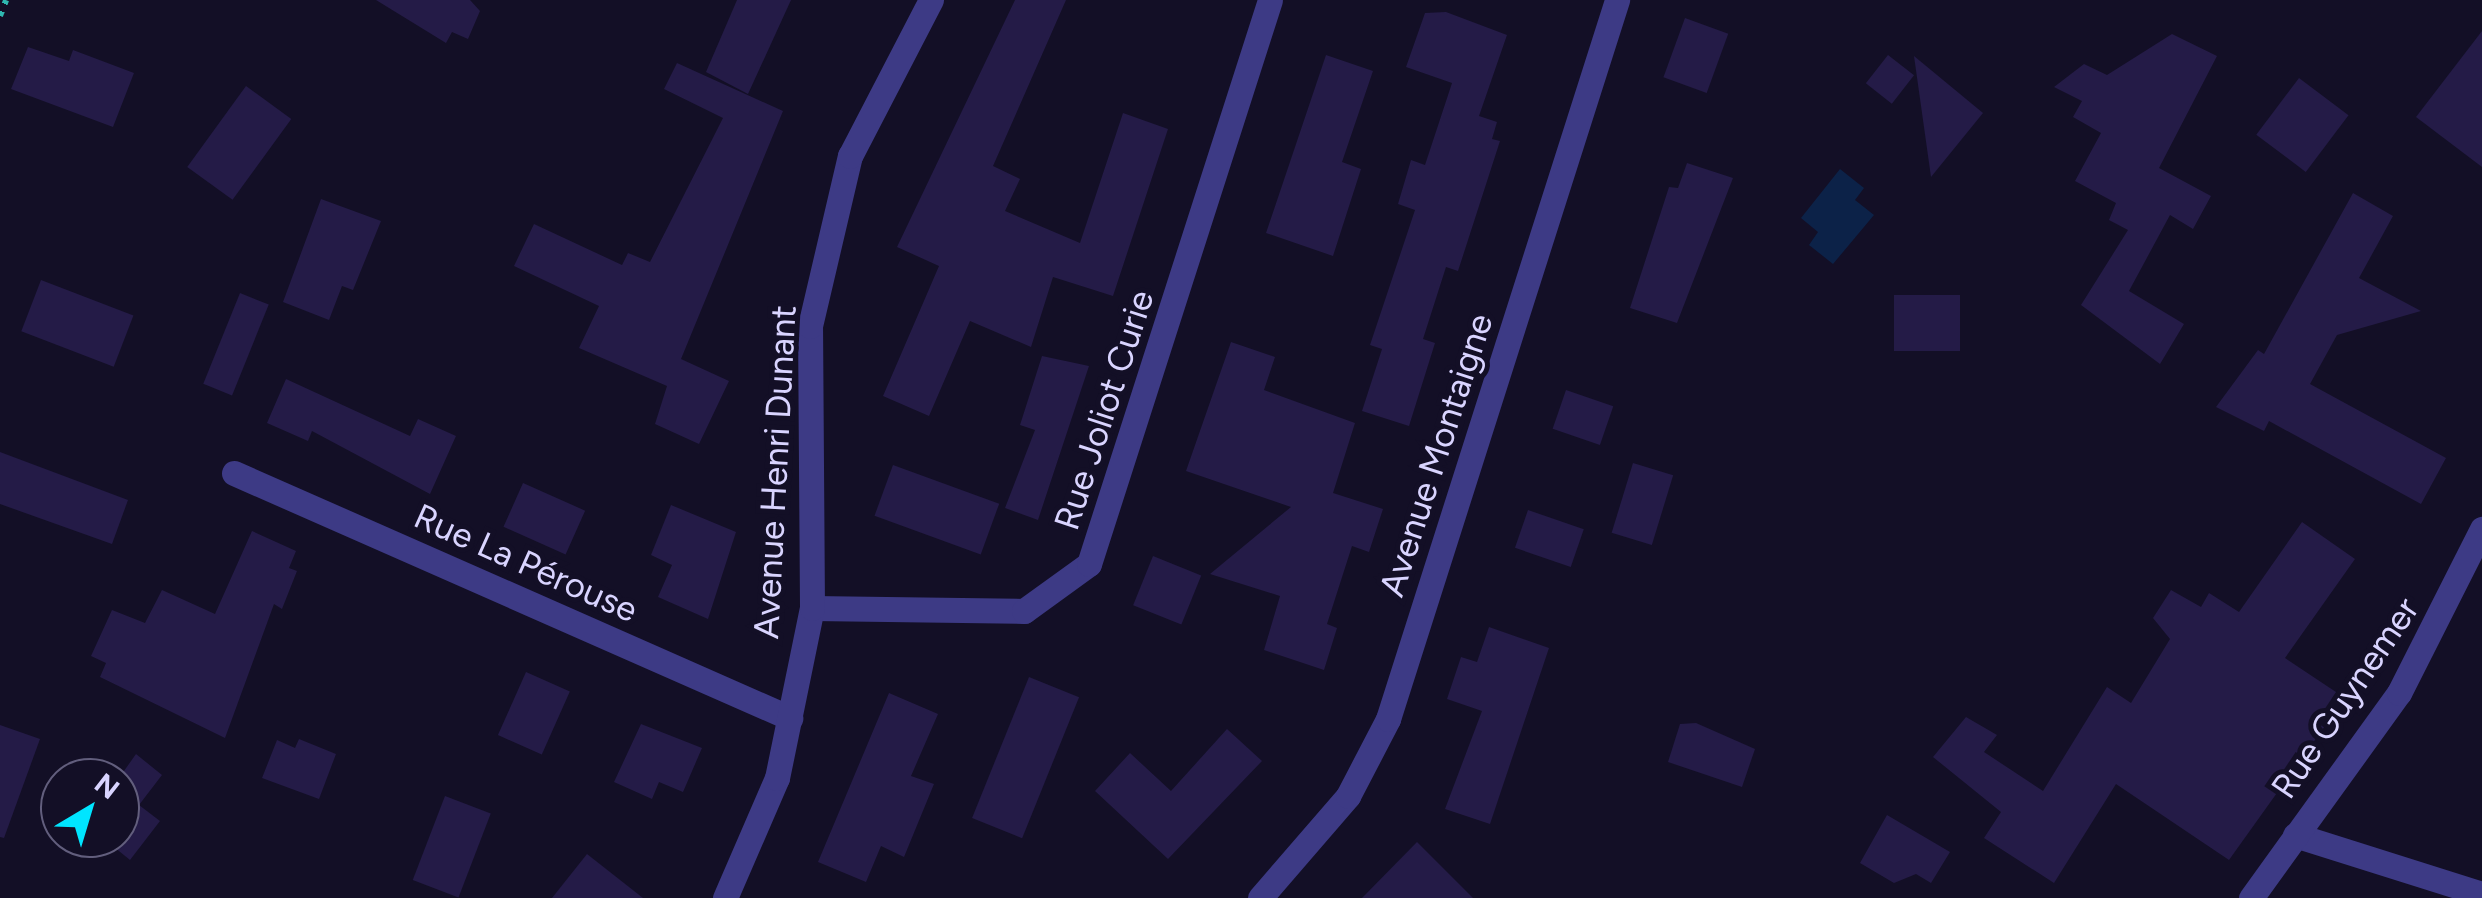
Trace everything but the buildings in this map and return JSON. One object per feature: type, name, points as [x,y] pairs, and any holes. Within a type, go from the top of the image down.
[{"type":"street","name":"Avenue Henri Dunant","points":[[726,898],[777,778],[812,608],[810,326],[850,156],[931,0]]},
{"type":"street","name":"Rue Joliot Curie","points":[[812,608],[1024,611],[1089,564],[1270,0]]},
{"type":"street","name":"Avenue Montaigne","points":[[1260,898],[1348,796],[1388,719],[1617,0]]},
{"type":"street","name":"Rue La Pérouse","points":[[234,472],[790,718]]},
{"type":"street","name":"Rue Guynemer","points":[[2250,898],[2399,694],[2482,529]]},
{"type":"street","points":[[2295,835],[2482,894]]},
{"type":"path","points":[[0,16],[6,0]]},
{"type":"water","points":[[1840,169],[1864,188],[1855,200],[1874,215],[1833,264],[1809,245],[1818,232],[1801,218]]}]
